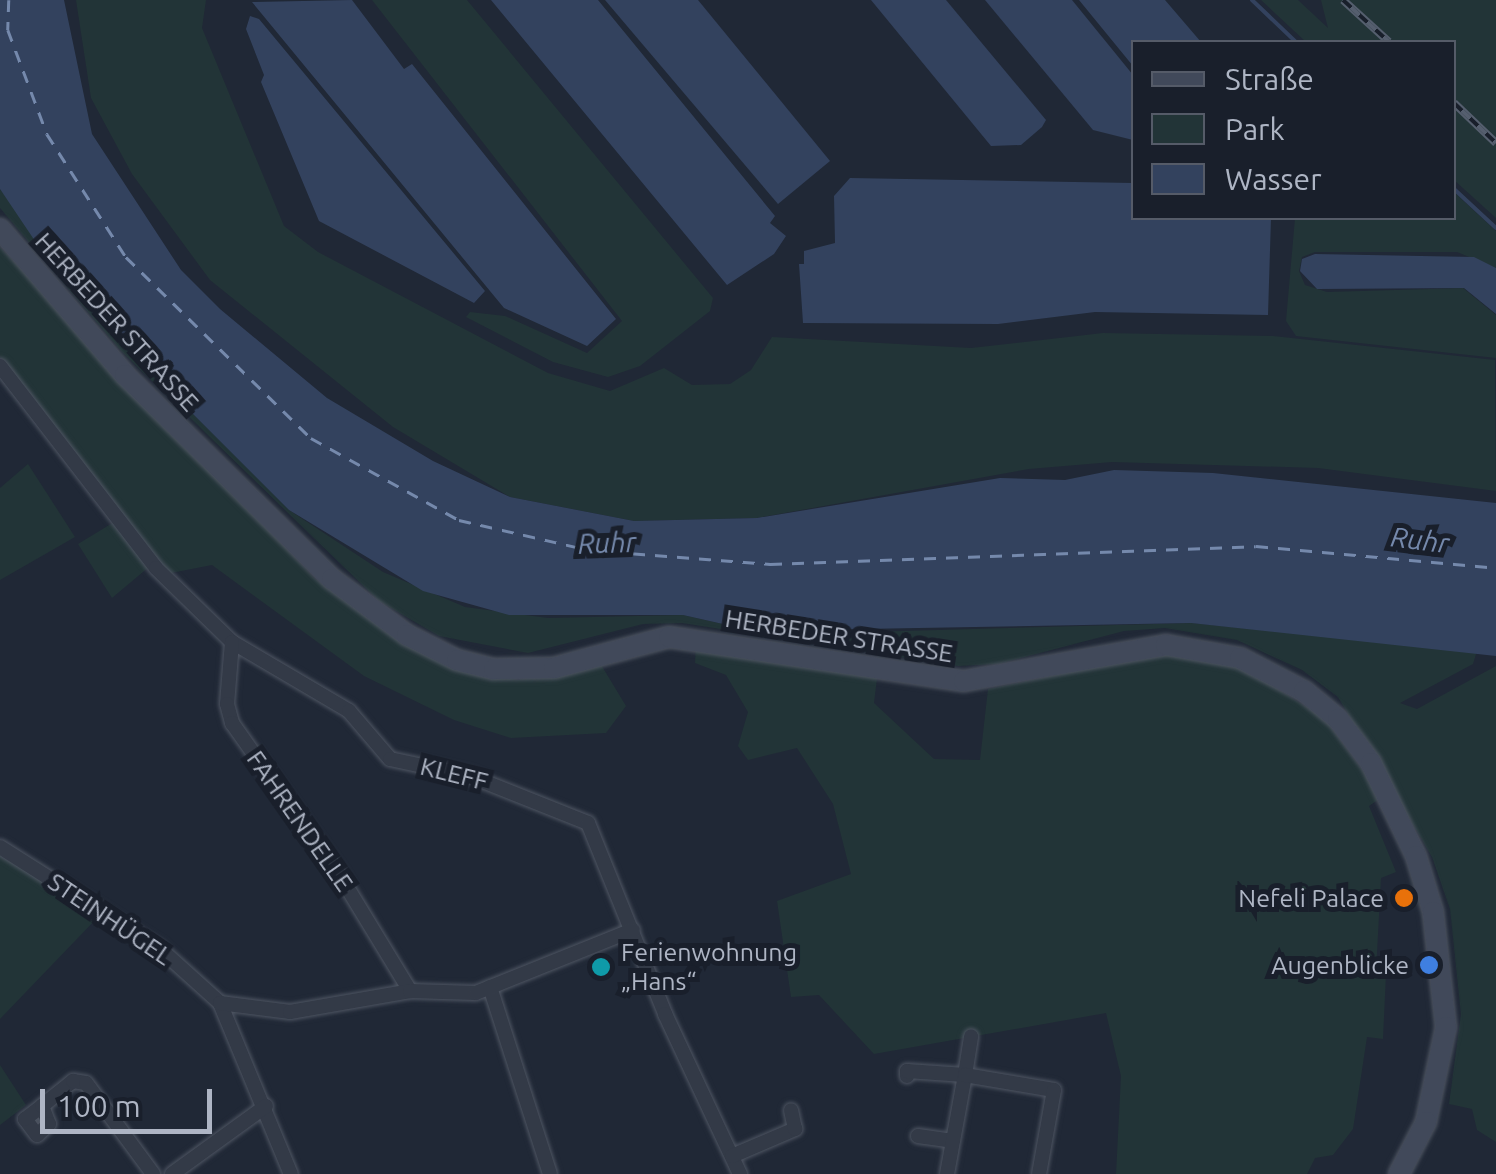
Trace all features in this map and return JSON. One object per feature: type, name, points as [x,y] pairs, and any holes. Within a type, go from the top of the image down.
[{"type":"main road","name":"HERBEDER STRASSE","points":[[0,229],[125,374],[332,579],[407,635],[457,660],[534,670],[649,640],[682,638],[964,681],[1166,645],[1240,658],[1304,690],[1338,720],[1371,763],[1416,856],[1434,912],[1446,1027],[1426,1122],[1399,1174]]},
{"type":"street","name":"KLEFF","points":[[0,366],[156,568],[232,642],[337,703],[390,759],[470,776],[582,817],[593,829],[740,1174]]},
{"type":"street","name":"FAHRENDELLE","points":[[232,642],[227,704],[232,724],[339,874],[410,991]]},
{"type":"street","name":"STEINHÜGEL","points":[[0,847],[159,948],[220,1002],[291,1174]]},
{"type":"street","points":[[220,1002],[290,1012],[410,991],[490,988],[633,930]]},
{"type":"street","points":[[490,988],[550,1174]]},
{"type":"street","points":[[947,1174],[972,1036]]},
{"type":"street","points":[[907,1076],[907,1071],[965,1075],[1054,1090],[1039,1174]]},
{"type":"street","points":[[42,1106],[74,1082],[86,1083],[154,1174]]},
{"type":"street","points":[[172,1174],[266,1106]]},
{"type":"street","points":[[732,1156],[795,1129],[791,1110]]},
{"type":"street","points":[[918,1136],[953,1141]]},
{"type":"green space","points":[[76,0],[206,0],[202,28],[284,226],[318,252],[548,373],[610,391],[664,368],[692,385],[730,384],[751,370],[772,337],[971,348],[1103,333],[1273,336],[1495,360],[1496,491],[1318,468],[1112,462],[1029,469],[757,518],[634,521],[510,497],[393,427],[210,280],[132,174],[91,98]]},
{"type":"green space","points":[[372,0],[467,0],[713,298],[710,311],[640,366],[608,377],[553,362],[466,317],[470,312],[505,316],[587,353],[622,321]]},
{"type":"green space","points":[[1261,0],[1298,0],[1328,28],[1321,0],[1496,0],[1496,218],[1456,182],[1456,40],[1304,40]]},
{"type":"green space","points":[[0,189],[100,321],[289,510],[383,572],[465,607],[548,618],[683,615],[754,631],[831,633],[1191,623],[1477,651],[1473,664],[1400,703],[1417,709],[1496,666],[1496,1142],[1477,1130],[1472,1109],[1449,1104],[1461,1014],[1450,909],[1432,857],[1338,697],[1302,670],[1237,640],[1165,628],[1124,631],[998,664],[958,666],[682,623],[643,624],[528,653],[439,636],[379,601],[121,351],[0,208]]},
{"type":"green space","points":[[1456,194],[1496,231],[1496,268],[1457,252],[1315,252],[1302,257],[1299,271],[1305,285],[1327,292],[1463,288],[1496,315],[1496,358],[1296,336],[1286,321],[1295,220],[1456,220]]},
{"type":"green space","points":[[0,247],[314,578],[386,631],[454,669],[518,680],[600,663],[626,706],[606,733],[511,738],[454,720],[364,676],[212,565],[171,573],[156,561],[112,598],[78,544],[124,516],[0,357]]},
{"type":"green space","points":[[28,464],[75,537],[0,580],[0,488]]},
{"type":"green space","points":[[696,645],[877,678],[874,703],[934,759],[980,760],[988,689],[1162,653],[1239,665],[1324,718],[1382,797],[1369,806],[1396,872],[1381,878],[1376,972],[1386,974],[1383,1039],[1367,1037],[1353,1129],[1333,1155],[1315,1158],[1307,1174],[1116,1174],[1121,1076],[1106,1013],[874,1054],[819,995],[791,997],[777,901],[851,874],[833,804],[797,748],[748,760],[738,746],[748,712],[726,675],[695,663]]},
{"type":"green space","points":[[0,856],[100,915],[0,1019]]},
{"type":"green space","points":[[0,1065],[26,1105],[0,1125]]},
{"type":"water","name":"Ruhr","points":[[0,0],[64,0],[92,134],[181,270],[220,309],[327,398],[433,461],[510,497],[634,521],[757,518],[1000,478],[1065,480],[1114,470],[1213,473],[1496,503],[1496,656],[1191,623],[754,631],[683,615],[509,615],[423,591],[289,510],[100,321],[37,244],[0,189]]},
{"type":"water","points":[[352,0],[404,69],[412,64],[616,319],[587,346],[504,308],[252,2]]},
{"type":"water","points":[[491,0],[598,0],[775,216],[770,223],[786,236],[774,254],[727,285]]},
{"type":"water","points":[[605,0],[698,0],[830,161],[778,204]]},
{"type":"water","points":[[871,0],[946,0],[1046,120],[1042,127],[1021,145],[991,146]]},
{"type":"water","points":[[985,0],[1072,0],[1131,73],[1131,140],[1093,130]]},
{"type":"water","points":[[1079,0],[1165,0],[1199,40],[1131,40],[1131,64]]},
{"type":"water","points":[[250,16],[259,19],[485,291],[474,303],[319,221],[261,82],[264,75],[246,29]]},
{"type":"water","points":[[850,178],[1131,183],[1131,220],[1271,220],[1268,315],[1095,312],[998,324],[803,323],[799,264],[804,264],[804,251],[835,243],[834,196]]},
{"type":"water","points":[[1315,254],[1474,257],[1496,268],[1496,314],[1464,288],[1317,289],[1300,271],[1302,259]]},
{"type":"waterway","points":[[1252,0],[1294,40]]},
{"type":"waterway","points":[[1456,191],[1496,228]]},
{"type":"ferry route","points":[[9,0],[8,30],[47,134],[126,257],[311,438],[459,520],[589,550],[770,564],[1256,546],[1496,568]]},
{"type":"railway","points":[[1343,0],[1387,40]]},
{"type":"railway","points":[[1456,105],[1496,143]]},
{"type":"place","name":"Nefeli Palace","points":[[1404,898]]},
{"type":"place","name":"Augenblicke","points":[[1429,965]]},
{"type":"place","name":"Ferienwohnung „Hans“","points":[[601,967]]}]
